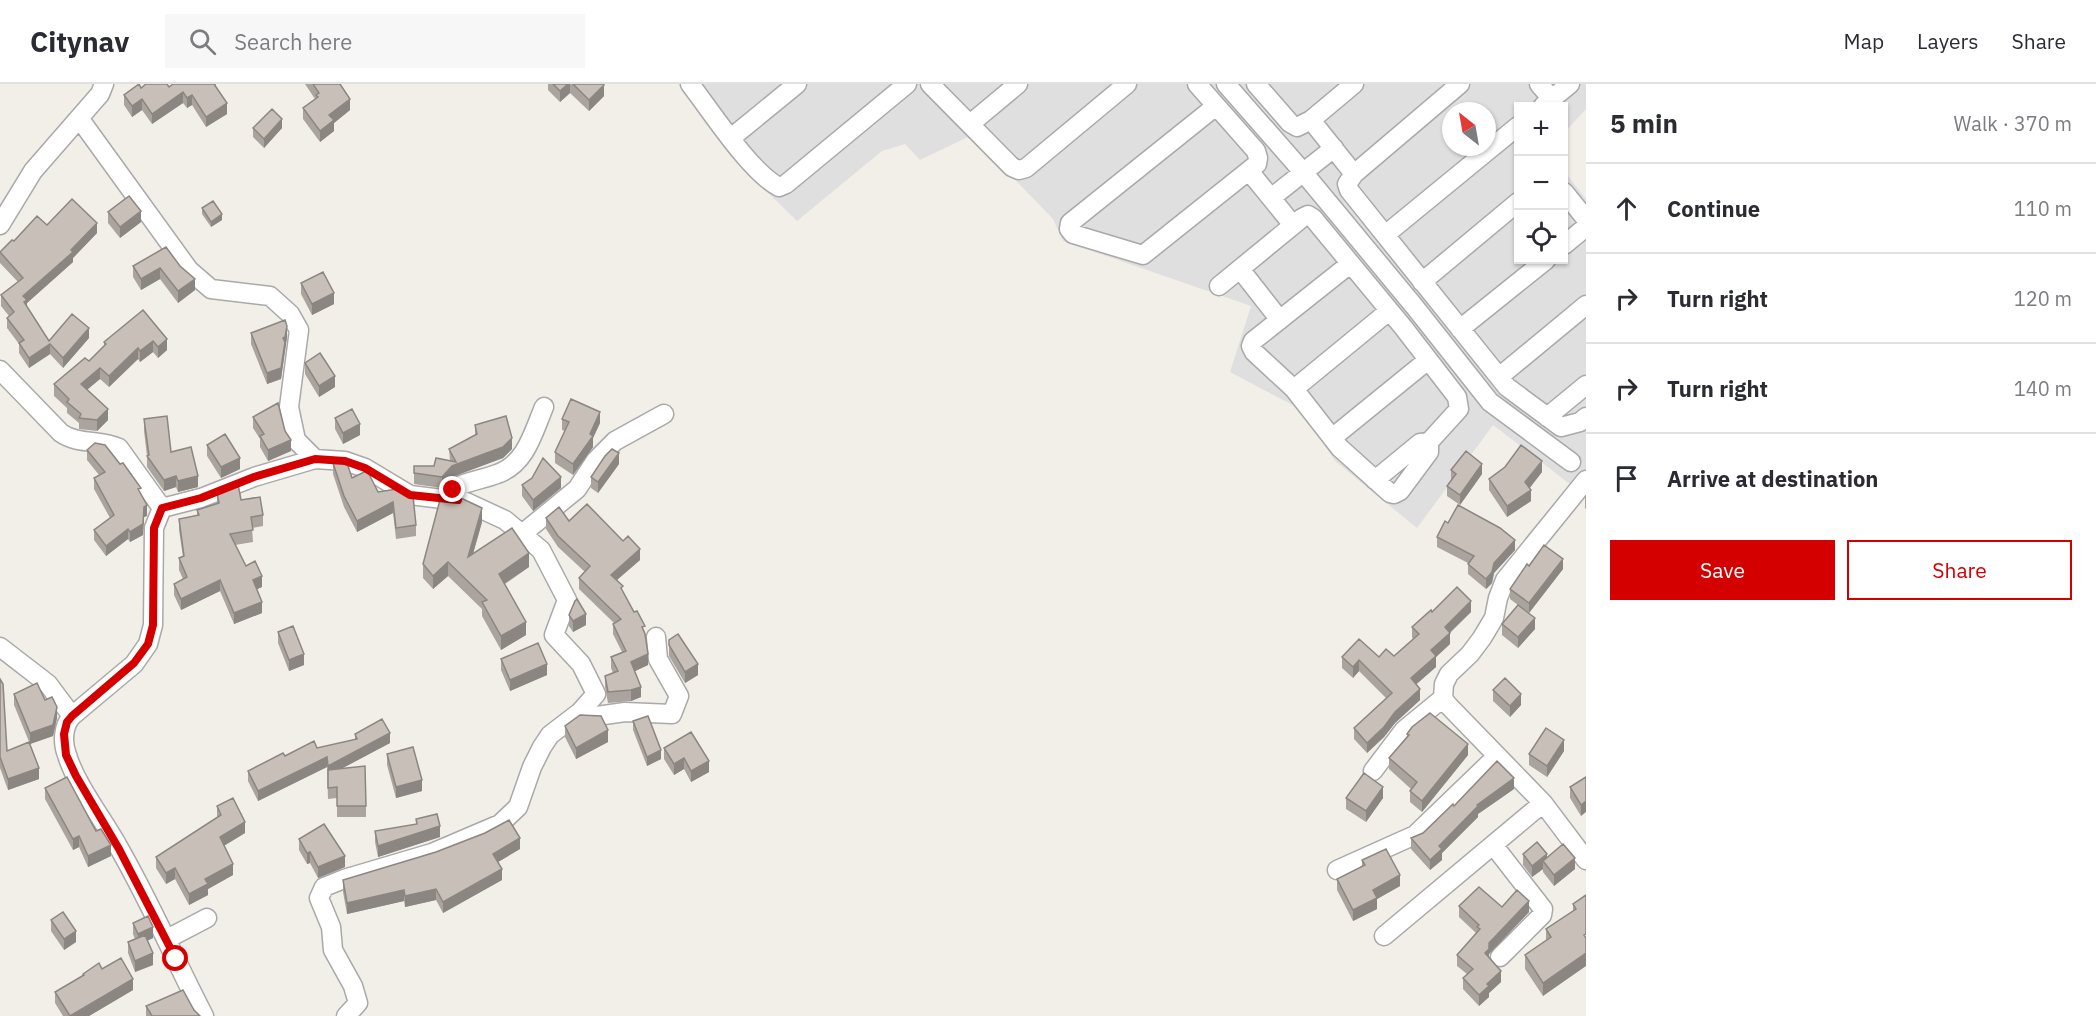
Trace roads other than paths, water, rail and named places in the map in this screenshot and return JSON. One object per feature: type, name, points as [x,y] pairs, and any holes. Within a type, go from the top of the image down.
[{"type":"street","points":[[0,225],[33,171],[100,93],[104,84]]},
{"type":"street","points":[[690,84],[744,155],[773,184],[779,187],[786,184],[907,84]]},
{"type":"street","points":[[731,138],[797,84]]},
{"type":"street","points":[[930,84],[1012,167],[1019,170],[1026,168],[1123,85]]},
{"type":"street","points":[[970,124],[1018,84]]},
{"type":"street","points":[[1197,84],[1256,151],[1257,164],[1143,255],[1073,234],[1069,229],[1070,223],[1216,106]]},
{"type":"street","points":[[1226,84],[1303,172],[1490,402],[1571,462]]},
{"type":"street","points":[[1256,84],[1290,123],[1297,127],[1311,120],[1354,84]]},
{"type":"street","points":[[1460,84],[1354,174],[1347,184],[1349,190],[1507,387],[1561,428],[1580,422],[1586,417]]},
{"type":"street","points":[[1539,84],[1547,102]]},
{"type":"street","points":[[1548,102],[1570,84]]},
{"type":"street","points":[[79,118],[189,270],[211,289],[270,296],[290,314],[299,330],[289,407],[296,440],[315,459]]},
{"type":"street","points":[[1311,120],[1354,174]]},
{"type":"street","points":[[1385,235],[1514,133]]},
{"type":"street","points":[[1271,198],[1334,148]]},
{"type":"street","points":[[1249,171],[1293,225]]},
{"type":"street","points":[[1568,198],[1586,219]]},
{"type":"street","points":[[1422,282],[1514,205]]},
{"type":"street","points":[[1219,286],[1293,225],[1308,216],[1313,219],[1389,311],[1457,397],[1459,409],[1429,442],[1420,443],[1375,480],[1340,448],[1294,389],[1254,352],[1251,346],[1253,341],[1350,264]]},
{"type":"street","points":[[1568,241],[1586,227]]},
{"type":"street","points":[[1460,329],[1541,264]]},
{"type":"street","points":[[1240,269],[1280,320]]},
{"type":"street","points":[[1499,376],[1586,305]]},
{"type":"street","points":[[1294,389],[1389,311]]},
{"type":"street","points":[[1332,438],[1428,360]]},
{"type":"street","points":[[0,370],[69,439],[119,448],[162,508]]},
{"type":"street","points":[[1547,417],[1586,385]]},
{"type":"street","points":[[458,500],[453,490],[456,487],[497,474],[516,464],[527,446],[544,407]]},
{"type":"street","points":[[522,534],[577,489],[596,460],[615,441],[664,414]]},
{"type":"street","points":[[162,508],[201,498],[254,477],[315,459],[345,461],[365,468],[410,495],[458,500],[484,509],[505,520],[541,550],[567,600],[554,635],[581,664],[596,694],[580,712],[558,727],[542,747],[532,767],[518,807],[500,824],[432,853],[324,887],[319,898],[331,927],[333,950],[353,986],[358,1003],[346,1016]]},
{"type":"street","points":[[1373,771],[1404,730],[1443,698],[1444,684],[1449,674],[1470,654],[1494,618],[1505,580],[1586,480]]},
{"type":"street","points":[[162,508],[154,528],[153,625],[148,644],[134,663],[72,716],[67,722],[64,734],[66,755],[167,939],[204,1016]]},
{"type":"street","points":[[580,712],[597,716],[625,712],[672,714],[679,696],[658,659],[656,637]]},
{"type":"street","points":[[0,647],[48,684],[72,716]]},
{"type":"street","points":[[1443,698],[1543,804],[1586,860]]},
{"type":"street","points":[[1337,870],[1415,835],[1497,756]]},
{"type":"street","points":[[1384,936],[1543,804]]},
{"type":"street","points":[[1494,846],[1544,909],[1542,915],[1500,957]]},
{"type":"street","points":[[167,939],[207,918]]}]
